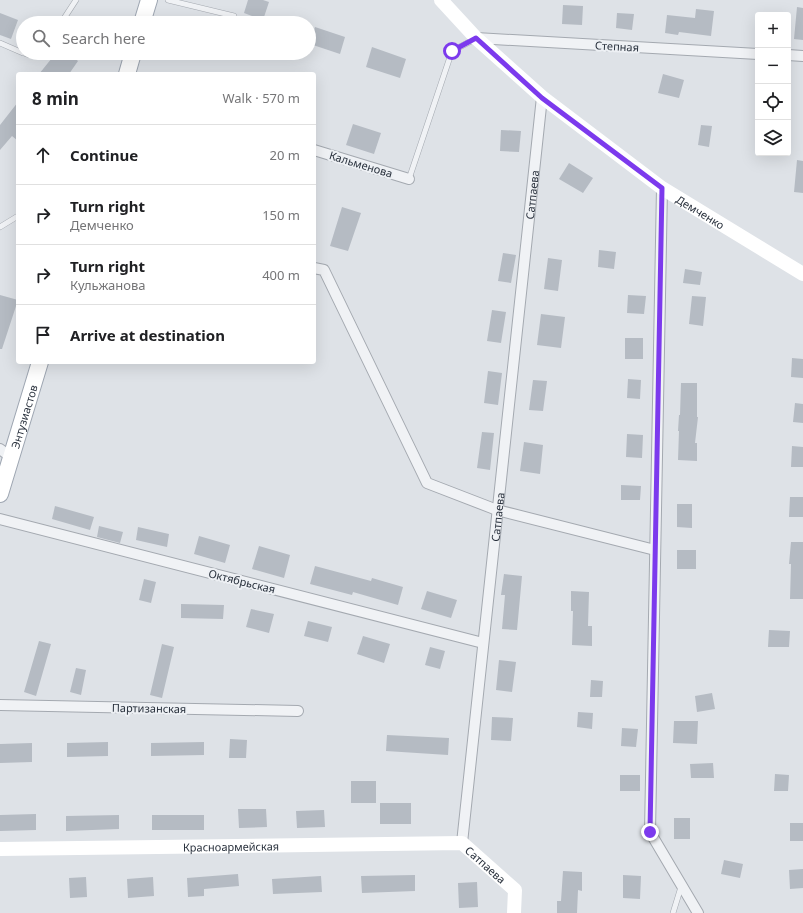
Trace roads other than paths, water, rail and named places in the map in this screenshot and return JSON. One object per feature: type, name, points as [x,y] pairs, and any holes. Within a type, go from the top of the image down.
[{"type":"main road","points":[[144,16],[149,0]]},
{"type":"main road","points":[[128,72],[131,60]]},
{"type":"main road","name":"Энтузиастов","points":[[0,494],[6,453],[39,364]]},
{"type":"street","name":"Демченко","points":[[441,0],[476,38],[542,98],[662,188],[803,274]]},
{"type":"street","name":"Степная","points":[[476,38],[755,54]]},
{"type":"street","points":[[791,55],[803,56]]},
{"type":"street","name":"Сатпаева","points":[[514,913],[515,890],[462,843],[542,98]]},
{"type":"street","name":"Кальменова","points":[[316,151],[409,179]]},
{"type":"street","points":[[662,188],[650,832],[698,913]]},
{"type":"street","points":[[316,268],[324,270],[426,483],[497,510],[655,550]]},
{"type":"street","name":"Октябрьская","points":[[0,519],[483,644]]},
{"type":"street","name":"Партизанская","points":[[0,705],[298,711]]},
{"type":"street","name":"Красноармейская","points":[[0,849],[462,843]]},
{"type":"lane","points":[[66,16],[76,0]]},
{"type":"lane","points":[[168,0],[234,16]]},
{"type":"lane","points":[[409,179],[452,51],[476,38]]},
{"type":"lane","points":[[0,43],[16,50]]},
{"type":"lane","points":[[0,227],[16,217]]},
{"type":"lane","points":[[672,913],[682,886]]}]
